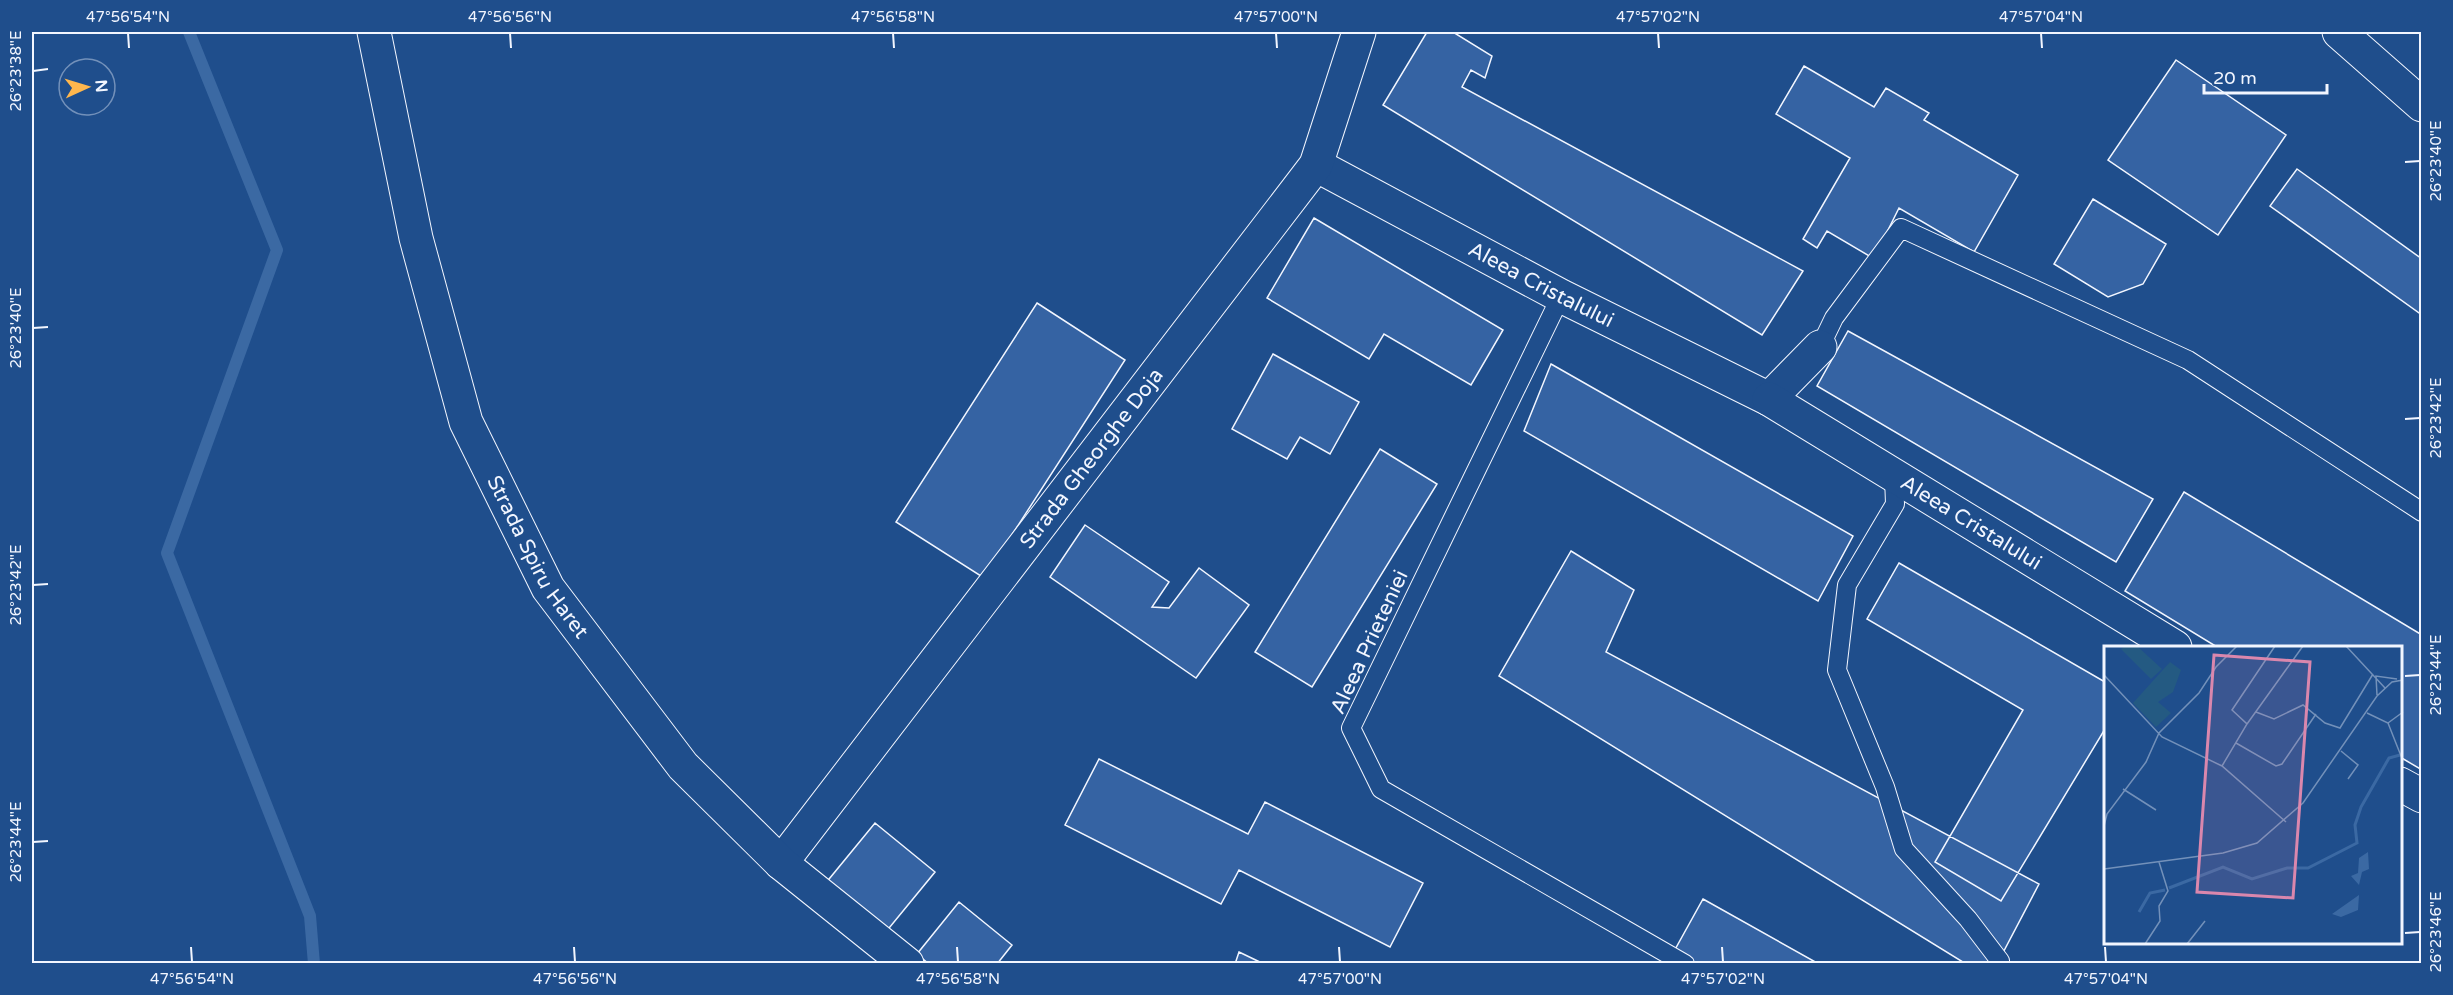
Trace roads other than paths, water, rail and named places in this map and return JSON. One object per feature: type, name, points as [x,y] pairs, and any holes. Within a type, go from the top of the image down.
[{"type":"street","name":"Strada Spiru Haret","points":[[374,32],[416,238],[466,422],[548,588],[683,766],[781,863],[907,963]]},
{"type":"street","name":"Strada Gheorghe Doja","points":[[781,863],[1316,165],[1359,32]]},
{"type":"street","points":[[2339,32],[2421,105]]},
{"type":"street","name":"Aleea Cristalului","points":[[1316,165],[1561,296],[1769,399],[2173,646]]},
{"type":"street","points":[[1769,399],[1820,347]]},
{"type":"street","points":[[2402,784],[2421,796]]},
{"type":"lane","points":[[1820,347],[1834,318],[1901,228],[2188,360],[2421,512]]},
{"type":"lane","name":"Aleea Prieteniei","points":[[1561,296],[1351,728],[1381,789],[1685,963]]},
{"type":"lane","points":[[1894,477],[1895,504],[1846,585],[1837,670],[1885,787],[1904,849],[1968,919],[2000,961],[1999,963]]},
{"type":"waterway","points":[[189,32],[277,250],[167,553],[310,916],[314,964]]}]
